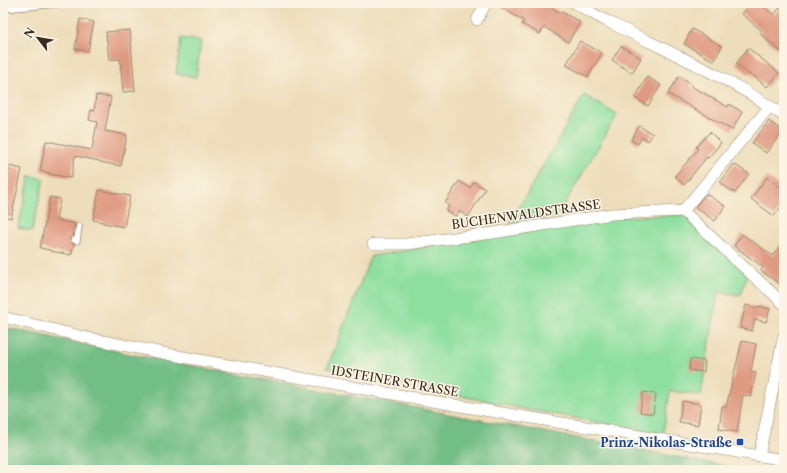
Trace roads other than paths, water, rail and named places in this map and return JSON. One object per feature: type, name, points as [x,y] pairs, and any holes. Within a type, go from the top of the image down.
[{"type":"street","points":[[477,20],[486,3]]},
{"type":"street","points":[[575,3],[606,21],[665,48],[735,85],[784,116]]},
{"type":"street","points":[[770,106],[683,210],[784,304]]},
{"type":"street","name":"BUCHENWALDSTRASSE","points":[[373,244],[406,244],[422,242],[493,233],[612,214],[683,210]]},
{"type":"street","name":"IDSTEINER STRASSE","points":[[3,317],[88,338],[188,358],[784,460]]},
{"type":"street","points":[[759,456],[784,335]]},
{"type":"lane","points":[[3,9],[69,3]]},
{"type":"lane","points":[[74,240],[77,241],[79,226]]},
{"type":"place","name":"Prinz-Nikolas-Straße","points":[[740,442]]}]
